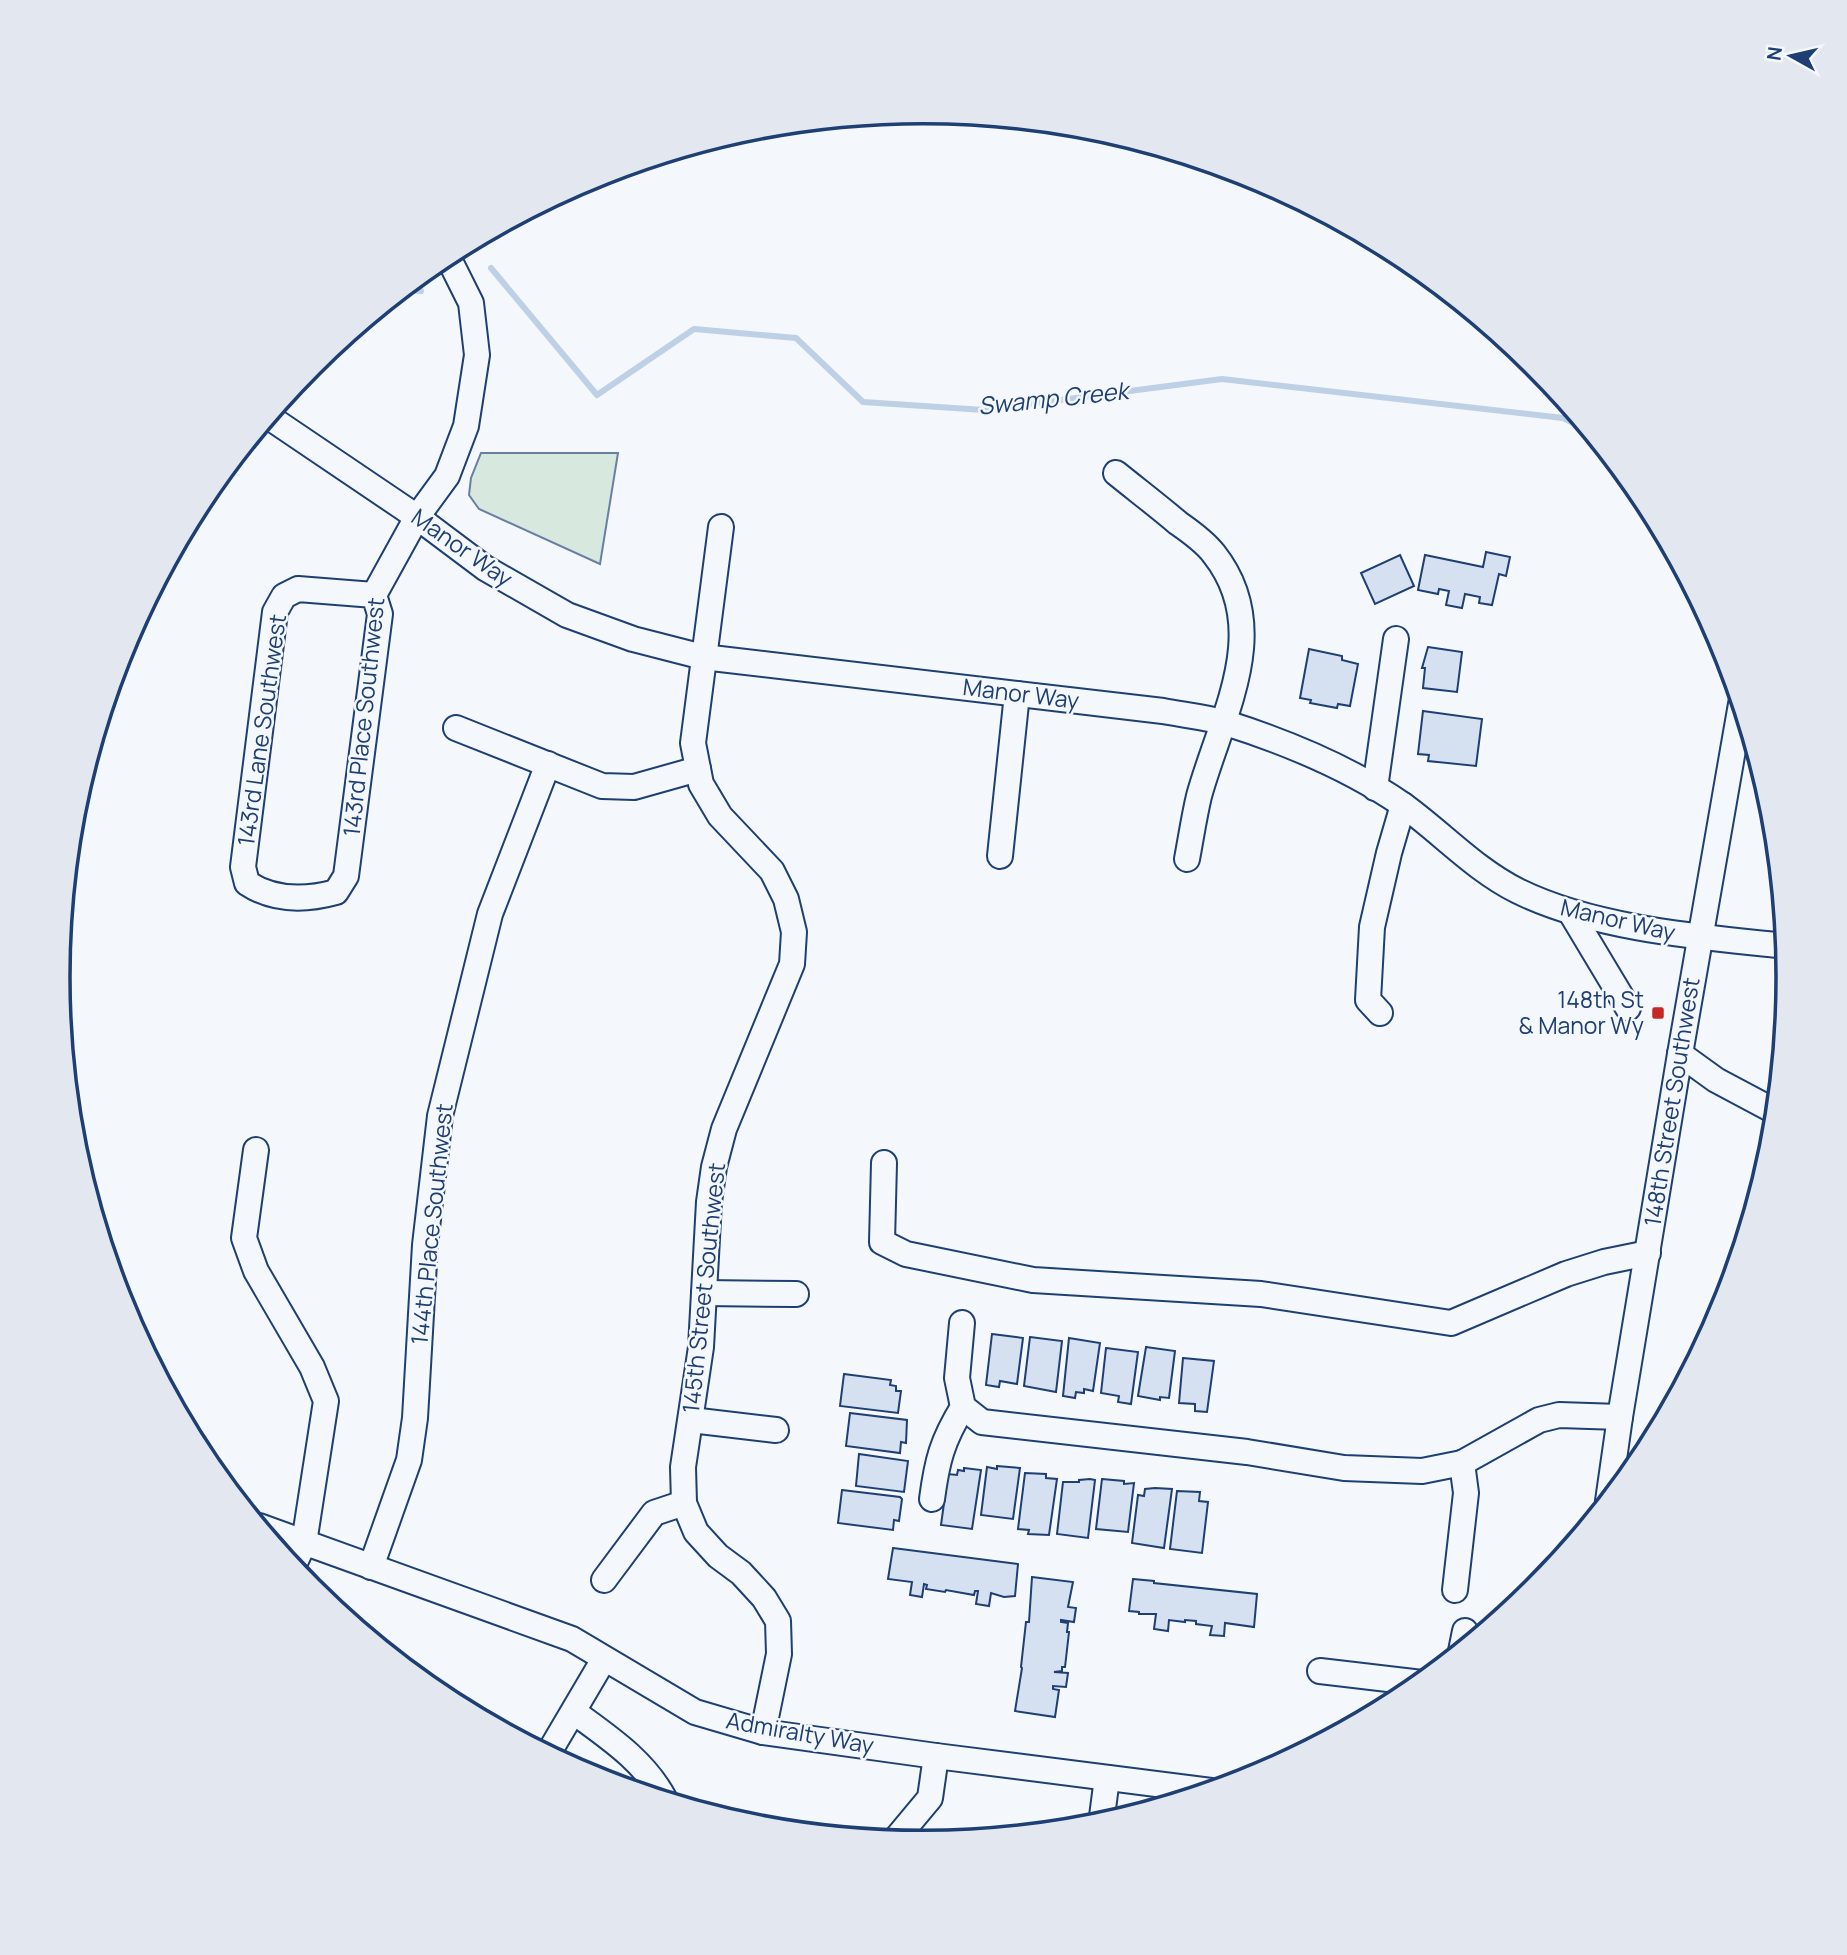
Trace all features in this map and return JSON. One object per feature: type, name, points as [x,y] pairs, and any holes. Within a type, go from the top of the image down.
[{"type":"street","name":"143rd Place Southwest","points":[[276,895],[312,898],[336,892],[346,876],[380,614],[374,595],[417,517],[447,476],[466,426],[477,355],[471,303],[452,266]]},
{"type":"street","name":"Manor Way","points":[[276,422],[417,517],[485,568],[567,615],[633,639],[703,657],[1163,711],[1224,723],[1328,762],[1403,805],[1481,869],[1516,890],[1571,913],[1700,937],[1776,945]]},
{"type":"street","points":[[1116,473],[1213,552],[1232,580],[1241,612],[1243,638],[1224,723],[1199,796],[1187,859]]},
{"type":"street","points":[[703,657],[721,527]]},
{"type":"street","name":"143rd Lane Southwest","points":[[276,895],[247,884],[243,867],[275,612],[284,596],[298,589],[374,595]]},
{"type":"street","points":[[1375,788],[1396,639]]},
{"type":"street","name":"145th Street Southwest","points":[[703,657],[693,743],[701,784],[720,816],[772,871],[786,899],[794,932],[792,964],[724,1129],[714,1167],[709,1202],[701,1347],[683,1467],[684,1503],[696,1532],[718,1556],[741,1573],[764,1598],[778,1621],[779,1654],[763,1732]]},
{"type":"street","points":[[1000,856],[1017,694]]},
{"type":"street","name":"148th Street Southwest","points":[[1610,1484],[1680,1054],[1738,722]]},
{"type":"street","points":[[456,728],[602,786],[634,786],[698,769]]},
{"type":"street","name":"144th Place Southwest","points":[[371,1567],[409,1460],[415,1418],[425,1245],[440,1116],[490,914],[548,764]]},
{"type":"street","points":[[1380,1013],[1368,1000],[1373,927],[1389,853],[1403,805]]},
{"type":"street","points":[[1571,913],[1628,1008]]},
{"type":"street","points":[[1680,1054],[1716,1080],[1767,1107]]},
{"type":"street","points":[[256,1150],[244,1238],[256,1271],[312,1367],[326,1401],[304,1543],[298,1557]]},
{"type":"street","points":[[884,1163],[882,1242],[906,1254],[1033,1280],[1261,1294],[1451,1323],[1566,1274],[1604,1262],[1648,1253]]},
{"type":"street","points":[[704,1293],[796,1294]]},
{"type":"street","points":[[962,1323],[957,1378],[963,1407],[982,1422],[1247,1452],[1344,1468],[1422,1471],[1462,1464],[1539,1420],[1559,1415],[1620,1417]]},
{"type":"street","points":[[932,1499],[938,1458],[947,1433],[963,1407]]},
{"type":"street","points":[[691,1420],[776,1430]]},
{"type":"street","points":[[1455,1590],[1466,1493],[1462,1464]]},
{"type":"street","points":[[604,1580],[654,1513],[684,1503]]},
{"type":"street","name":"Admiralty Way","points":[[275,1532],[572,1639],[695,1712],[763,1732],[1190,1788]]},
{"type":"street","points":[[553,1746],[604,1658]]},
{"type":"street","points":[[1320,1671],[1406,1681]]},
{"type":"street","points":[[574,1712],[622,1747],[660,1789]]},
{"type":"street","points":[[903,1830],[930,1798],[936,1756]]},
{"type":"street","points":[[1103,1812],[1107,1778]]},
{"type":"shaded area","points":[[481,453],[618,453],[600,564],[479,509],[469,495],[471,478]]},
{"type":"building","points":[[1486,552],[1510,557],[1506,576],[1499,574],[1492,605],[1479,603],[1480,597],[1465,594],[1462,608],[1446,605],[1449,591],[1439,589],[1438,594],[1418,590],[1425,555],[1483,567]]},
{"type":"building","points":[[1400,555],[1414,586],[1375,604],[1361,573]]},
{"type":"building","points":[[1428,647],[1462,652],[1457,692],[1423,688],[1425,668],[1422,668]]},
{"type":"building","points":[[1309,649],[1342,656],[1342,660],[1358,664],[1350,706],[1338,704],[1337,708],[1310,703],[1311,700],[1300,698]]},
{"type":"building","points":[[1423,711],[1482,719],[1476,766],[1428,761],[1429,755],[1418,754]]},
{"type":"building","points":[[992,1334],[1023,1338],[1017,1384],[1000,1381],[999,1387],[986,1385]]},
{"type":"building","points":[[1030,1337],[1062,1341],[1056,1392],[1024,1386]]},
{"type":"building","points":[[1069,1338],[1100,1343],[1093,1391],[1084,1389],[1084,1393],[1076,1392],[1075,1398],[1063,1396]]},
{"type":"building","points":[[1146,1347],[1175,1351],[1169,1398],[1160,1397],[1160,1400],[1138,1396]]},
{"type":"building","points":[[1106,1348],[1138,1352],[1131,1404],[1118,1402],[1119,1396],[1101,1393]]},
{"type":"building","points":[[1183,1358],[1214,1361],[1207,1412],[1195,1411],[1195,1404],[1179,1403]]},
{"type":"building","points":[[844,1374],[891,1380],[890,1385],[896,1386],[896,1391],[901,1391],[898,1413],[840,1406]]},
{"type":"building","points":[[850,1413],[907,1420],[906,1443],[901,1442],[900,1453],[846,1446]]},
{"type":"building","points":[[859,1454],[908,1461],[904,1492],[856,1486]]},
{"type":"building","points":[[997,1466],[1020,1468],[1013,1519],[981,1515],[987,1467],[997,1469]]},
{"type":"building","points":[[964,1468],[981,1470],[972,1529],[941,1525],[948,1474],[957,1475],[958,1470],[964,1471]]},
{"type":"building","points":[[1025,1473],[1046,1474],[1046,1478],[1057,1479],[1049,1535],[1028,1534],[1029,1530],[1018,1529]]},
{"type":"building","points":[[1102,1479],[1124,1481],[1124,1484],[1134,1483],[1128,1532],[1096,1529]]},
{"type":"building","points":[[1095,1480],[1088,1538],[1057,1534],[1063,1482]]},
{"type":"building","points":[[1145,1489],[1172,1489],[1164,1548],[1132,1543],[1138,1495],[1144,1496]]},
{"type":"building","points":[[842,1490],[900,1497],[899,1521],[894,1520],[893,1530],[838,1523]]},
{"type":"building","points":[[1177,1491],[1200,1492],[1199,1501],[1208,1502],[1202,1553],[1170,1549]]},
{"type":"building","points":[[893,1548],[1018,1564],[1015,1596],[1004,1597],[991,1593],[989,1606],[976,1604],[978,1591],[975,1591],[974,1595],[945,1592],[926,1589],[927,1585],[924,1584],[922,1597],[910,1595],[912,1582],[888,1579]]},
{"type":"building","points":[[1032,1577],[1073,1582],[1068,1607],[1076,1608],[1074,1622],[1061,1620],[1068,1623],[1069,1632],[1065,1667],[1062,1667],[1062,1671],[1054,1672],[1068,1673],[1066,1687],[1053,1686],[1053,1689],[1059,1690],[1055,1717],[1015,1711],[1026,1622],[1029,1622]]},
{"type":"building","points":[[1133,1579],[1257,1594],[1254,1627],[1225,1623],[1224,1636],[1210,1635],[1212,1626],[1196,1624],[1196,1621],[1169,1620],[1168,1631],[1154,1629],[1156,1614],[1129,1611]]},
{"type":"waterway","name":"Swamp Creek","points":[[491,268],[597,395],[694,329],[796,338],[863,402],[984,410],[1222,379],[1563,418],[1571,422]]},
{"type":"waterway","name":"Swamp Creek","points":[[417,291],[421,291]]},
{"type":"place","name":"148th St & Manor Wy","points":[[1658,1013]]}]
